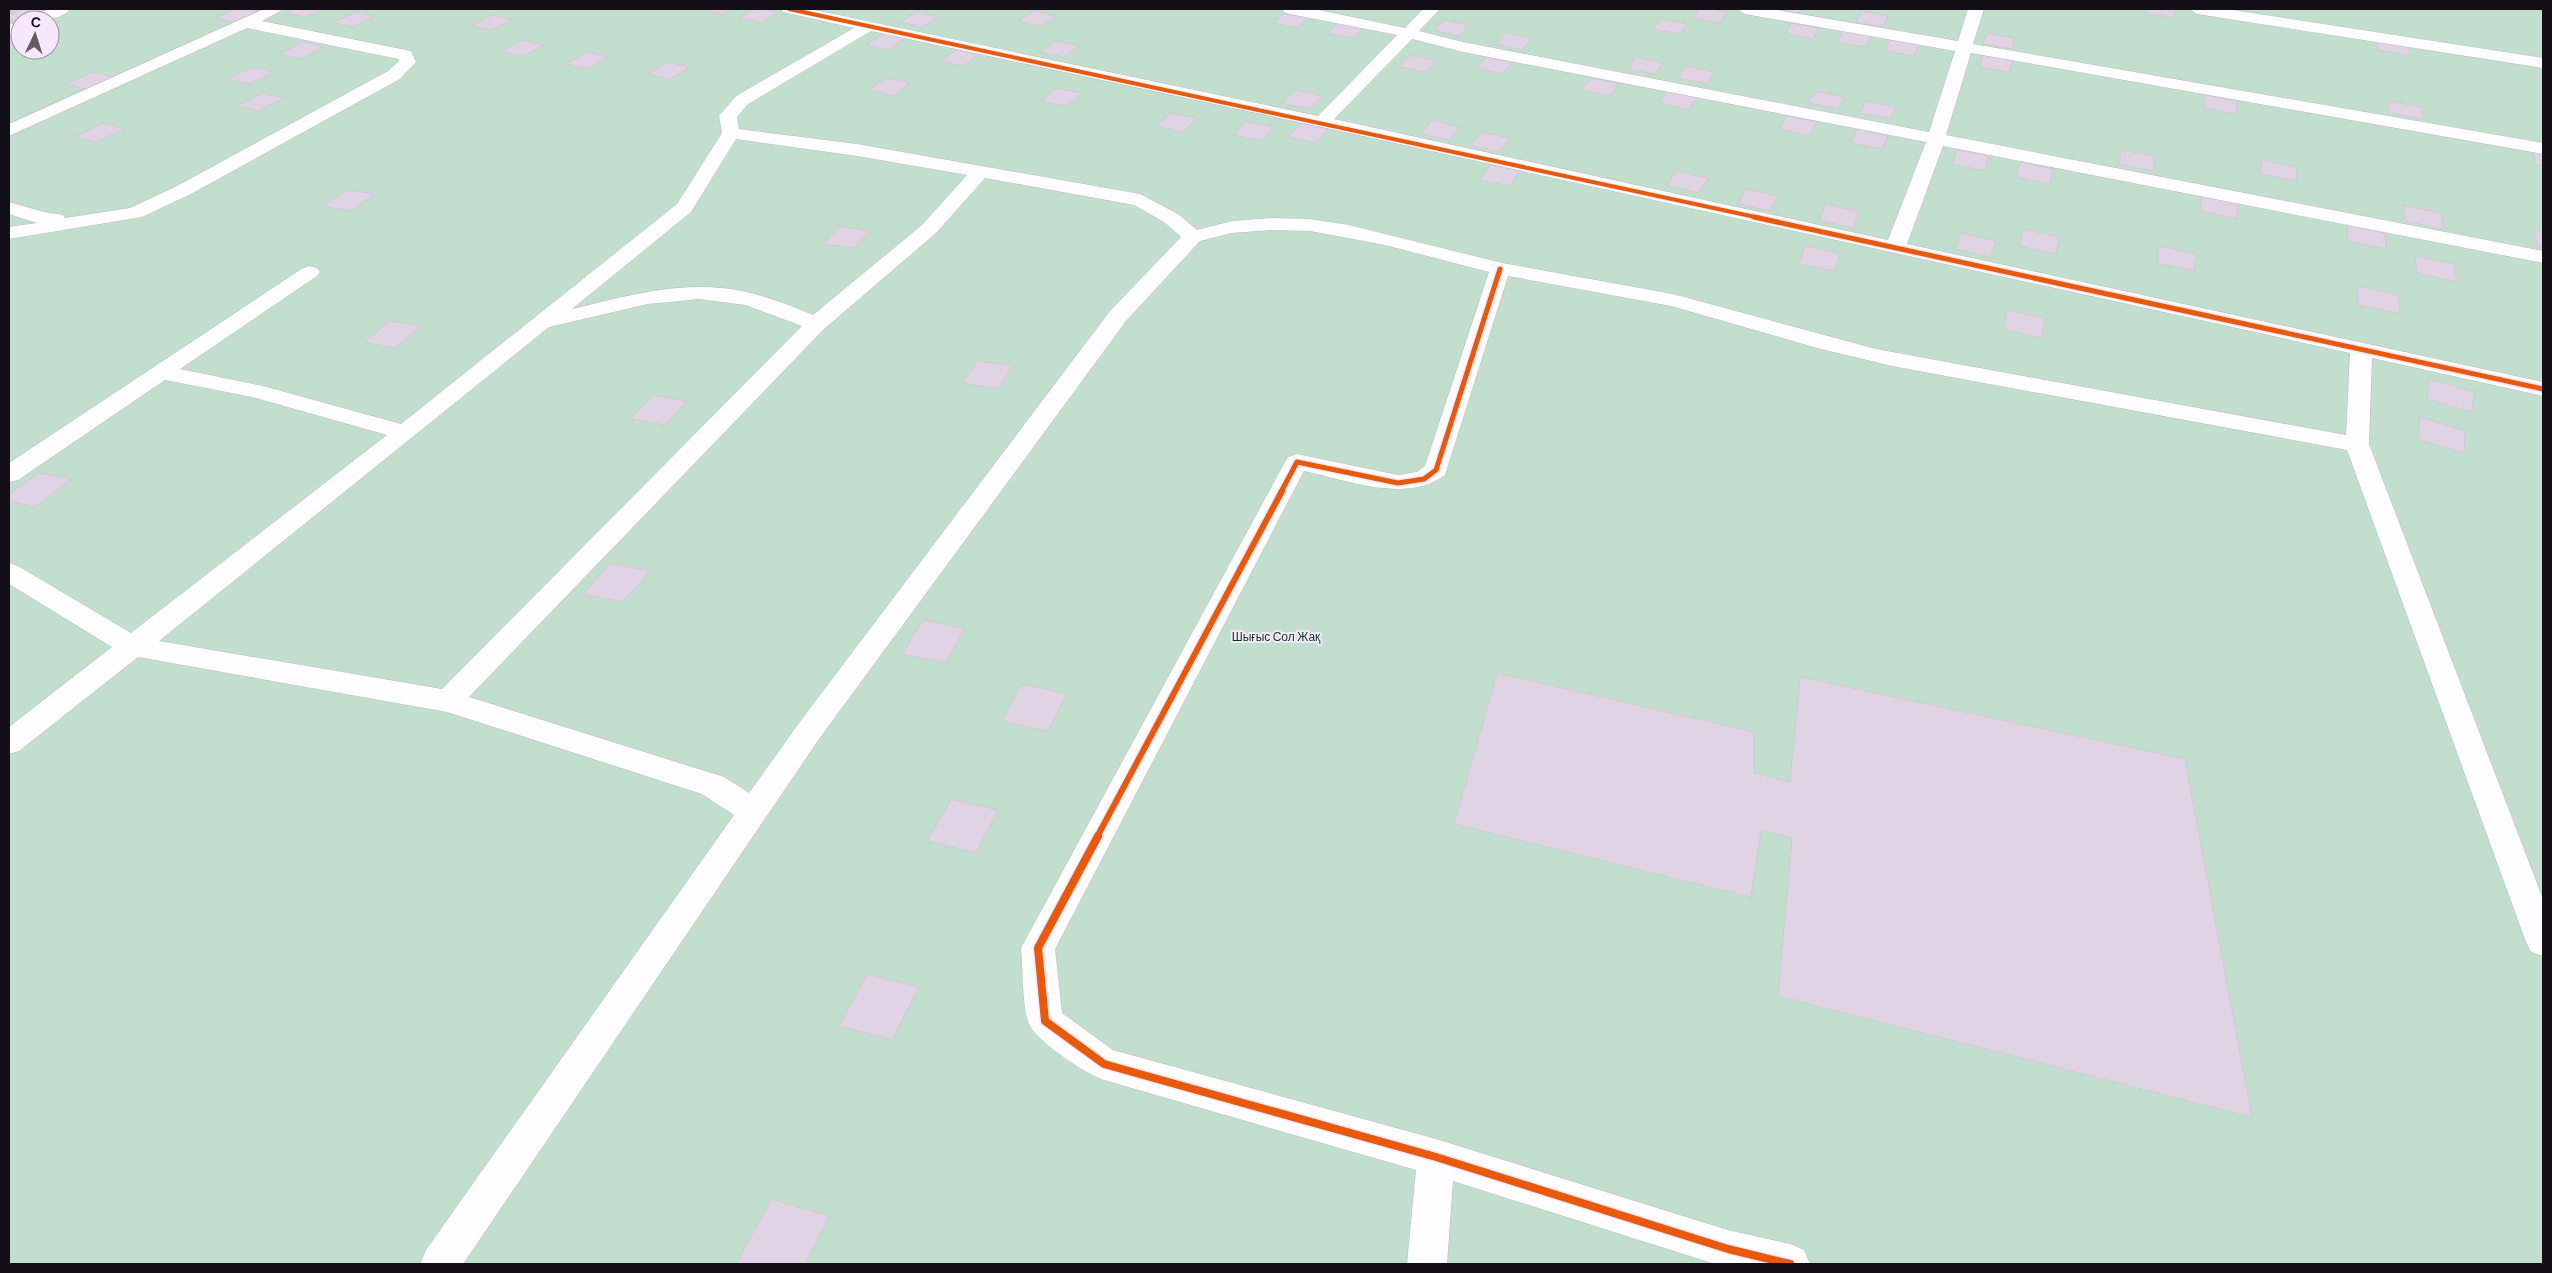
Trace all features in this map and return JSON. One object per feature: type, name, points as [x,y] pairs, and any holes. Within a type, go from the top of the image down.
[{"type":"street","points":[[9,131],[276,9]]},
{"type":"street","points":[[789,9],[1322,122],[2543,389]]},
{"type":"street","points":[[1290,9],[1482,51],[2543,257]]},
{"type":"street","points":[[1322,122],[1432,9]]},
{"type":"street","points":[[1745,9],[2543,148]]},
{"type":"street","points":[[1895,248],[1936,139],[1976,9]]},
{"type":"street","points":[[2198,9],[2543,64]]},
{"type":"street","points":[[9,233],[135,213],[184,190],[394,75],[408,62],[405,56],[246,23]]},
{"type":"street","points":[[9,742],[405,433],[684,208],[731,133],[728,116],[742,100],[868,26]]},
{"type":"street","points":[[731,133],[981,171],[1140,200],[1171,218],[1193,237]]},
{"type":"street","points":[[448,701],[816,324],[929,229],[981,171]]},
{"type":"street","points":[[9,208],[42,218],[77,221]]},
{"type":"street","points":[[440,1264],[751,811],[1118,316],[1193,237],[1215,229],[1279,222],[1329,226],[1408,243],[1500,269],[1562,282],[1672,300],[1847,350],[2018,384],[2358,444]]},
{"type":"street","points":[[1500,269],[1436,470],[1424,479],[1398,483],[1296,462],[1038,948],[1045,1021],[1104,1064],[1436,1157],[1729,1257],[1790,1264]]},
{"type":"street","points":[[9,474],[310,272]]},
{"type":"street","points":[[545,322],[656,298],[700,293],[747,299],[816,324]]},
{"type":"street","points":[[2361,349],[2358,444],[2543,942]]},
{"type":"street","points":[[161,372],[255,391],[405,433]]},
{"type":"street","points":[[9,572],[132,646],[448,701],[712,784],[751,811]]},
{"type":"street","points":[[1427,1264],[1436,1157]]},
{"type":"green space","name":"Шығыс Сол Жақ","points":[[9,9],[2543,9],[2543,1264],[9,1264]]},
{"type":"building","points":[[39,9],[44,10],[22,10]]},
{"type":"building","points":[[235,9],[258,11],[235,22],[215,18]]},
{"type":"building","points":[[295,9],[324,9],[305,17],[285,13]]},
{"type":"building","points":[[732,9],[722,14],[701,10]]},
{"type":"building","points":[[756,9],[779,12],[761,23],[739,18]]},
{"type":"building","points":[[1700,9],[1727,12],[1720,23],[1694,18]]},
{"type":"building","points":[[1775,9],[1801,9],[1799,13]]},
{"type":"building","points":[[2146,9],[2175,9],[2174,18],[2145,13]]},
{"type":"building","points":[[1034,11],[1056,16],[1041,26],[1018,21]]},
{"type":"building","points":[[1861,11],[1888,16],[1883,27],[1856,22]]},
{"type":"building","points":[[356,12],[375,16],[352,27],[333,22]]},
{"type":"building","points":[[917,12],[939,17],[922,27],[900,22]]},
{"type":"building","points":[[1285,13],[1309,17],[1297,28],[1273,23]]},
{"type":"building","points":[[492,15],[512,20],[491,30],[471,26]]},
{"type":"building","points":[[1661,19],[1687,24],[1680,34],[1653,29]]},
{"type":"building","points":[[1444,20],[1469,25],[1459,36],[1434,30]]},
{"type":"building","points":[[1339,22],[1364,27],[1352,38],[1327,33]]},
{"type":"building","points":[[1791,23],[1819,28],[1813,39],[1785,33]]},
{"type":"building","points":[[1843,31],[1871,36],[1865,47],[1837,42]]},
{"type":"building","points":[[1506,33],[1532,38],[1522,50],[1496,44]]},
{"type":"building","points":[[1987,33],[2015,38],[2012,49],[1983,44]]},
{"type":"building","points":[[883,34],[905,38],[889,50],[866,45]]},
{"type":"building","points":[[2377,39],[2408,45],[2410,56],[2378,50]]},
{"type":"building","points":[[523,40],[544,45],[523,56],[501,51]]},
{"type":"building","points":[[1890,40],[1919,45],[1914,56],[1885,51]]},
{"type":"building","points":[[1056,41],[1080,46],[1064,57],[1040,52]]},
{"type":"building","points":[[303,42],[324,47],[300,59],[279,54]]},
{"type":"building","points":[[956,50],[979,55],[963,66],[939,61]]},
{"type":"building","points":[[587,52],[608,57],[588,69],[566,64]]},
{"type":"building","points":[[1410,55],[1436,61],[1425,72],[1399,67]]},
{"type":"building","points":[[1983,55],[2013,61],[2009,72],[1979,67]]},
{"type":"building","points":[[1487,57],[1513,62],[1503,74],[1476,68]]},
{"type":"building","points":[[1636,57],[1663,63],[1655,74],[1627,69]]},
{"type":"building","points":[[667,62],[690,67],[670,79],[647,74]]},
{"type":"building","points":[[1686,66],[1714,72],[1707,84],[1678,78]]},
{"type":"building","points":[[253,67],[274,72],[249,84],[227,79]]},
{"type":"building","points":[[93,72],[113,77],[86,89],[65,84]]},
{"type":"building","points":[[886,78],[910,83],[893,96],[869,90]]},
{"type":"building","points":[[1591,78],[1619,84],[1610,96],[1581,90]]},
{"type":"building","points":[[1056,88],[1082,93],[1067,106],[1041,101]]},
{"type":"building","points":[[1296,90],[1322,96],[1309,109],[1282,103]]},
{"type":"building","points":[[1668,91],[1697,97],[1689,110],[1659,103]]},
{"type":"building","points":[[1815,91],[1844,97],[1838,109],[1808,103]]},
{"type":"building","points":[[262,93],[284,98],[259,111],[237,106]]},
{"type":"building","points":[[2205,95],[2237,101],[2237,114],[2204,108]]},
{"type":"building","points":[[1866,101],[1896,107],[1891,119],[1860,113]]},
{"type":"building","points":[[2388,101],[2422,107],[2423,119],[2389,113]]},
{"type":"building","points":[[1171,113],[1197,118],[1183,132],[1156,126]]},
{"type":"building","points":[[1787,116],[1817,122],[1810,136],[1779,129]]},
{"type":"building","points":[[1432,120],[1460,127],[1449,140],[1420,134]]},
{"type":"building","points":[[1246,121],[1273,127],[1261,141],[1233,135]]},
{"type":"building","points":[[103,123],[125,129],[96,142],[74,137]]},
{"type":"building","points":[[1301,123],[1329,129],[1316,143],[1288,137]]},
{"type":"building","points":[[1857,129],[1888,136],[1882,149],[1851,143]]},
{"type":"building","points":[[1481,132],[1510,138],[1499,152],[1470,145]]},
{"type":"building","points":[[1957,150],[1989,156],[1985,171],[1952,164]]},
{"type":"building","points":[[2121,150],[2155,156],[2153,171],[2119,164]]},
{"type":"building","points":[[2533,151],[2543,153],[2543,166],[2536,165]]},
{"type":"building","points":[[2261,160],[2296,167],[2297,181],[2261,174]]},
{"type":"building","points":[[2020,162],[2053,169],[2050,184],[2016,177]]},
{"type":"building","points":[[1490,165],[1520,171],[1510,186],[1480,180]]},
{"type":"building","points":[[1676,171],[1708,178],[1699,193],[1667,186]]},
{"type":"building","points":[[1746,189],[1778,196],[1770,211],[1738,204]]},
{"type":"building","points":[[347,190],[375,194],[351,211],[323,206]]},
{"type":"building","points":[[2202,196],[2238,203],[2237,219],[2200,211]]},
{"type":"building","points":[[1826,204],[1860,212],[1853,228],[1819,220]]},
{"type":"building","points":[[2403,205],[2441,213],[2443,229],[2405,221]]},
{"type":"building","points":[[2347,225],[2385,233],[2386,249],[2348,241]]},
{"type":"building","points":[[840,226],[870,231],[854,248],[823,244]]},
{"type":"building","points":[[2023,229],[2059,237],[2056,254],[2019,246]]},
{"type":"building","points":[[2533,229],[2543,231],[2543,247],[2537,245]]},
{"type":"building","points":[[1961,233],[1996,241],[1991,257],[1955,249]]},
{"type":"building","points":[[1805,246],[1840,254],[1834,271],[1799,264]]},
{"type":"building","points":[[2159,246],[2196,254],[2194,271],[2157,263]]},
{"type":"building","points":[[2415,256],[2454,264],[2457,282],[2417,273]]},
{"type":"building","points":[[2357,286],[2398,295],[2400,314],[2358,305]]},
{"type":"building","points":[[2007,310],[2045,318],[2042,338],[2003,329]]},
{"type":"building","points":[[390,321],[421,326],[395,348],[364,342]]},
{"type":"building","points":[[978,361],[1013,366],[998,389],[962,383]]},
{"type":"building","points":[[2429,379],[2474,392],[2472,412],[2427,399]]},
{"type":"building","points":[[653,395],[687,401],[665,425],[630,419]]},
{"type":"building","points":[[2420,417],[2465,431],[2464,453],[2417,439]]},
{"type":"building","points":[[39,473],[72,479],[35,507],[9,501],[9,494]]},
{"type":"building","points":[[611,563],[650,571],[623,602],[583,594]]},
{"type":"building","points":[[923,620],[965,629],[945,663],[902,654]]},
{"type":"building","points":[[1497,673],[1754,732],[1754,773],[1790,782],[1800,677],[2185,759],[2252,1117],[1778,996],[1792,838],[1761,830],[1751,897],[1454,824]]},
{"type":"building","points":[[1022,684],[1067,694],[1048,731],[1002,721]]},
{"type":"building","points":[[951,799],[998,810],[976,853],[927,841]]},
{"type":"building","points":[[867,974],[919,987],[892,1040],[839,1026]]},
{"type":"building","points":[[771,1199],[829,1216],[805,1264],[736,1264]]},
{"type":"cycle path","points":[[789,9],[1322,122],[2543,389]]},
{"type":"cycle path","points":[[1500,269],[1436,470],[1424,479],[1398,483],[1297,462],[1038,948],[1045,1021],[1104,1064],[1436,1157],[1728,1249],[1790,1264]]}]
